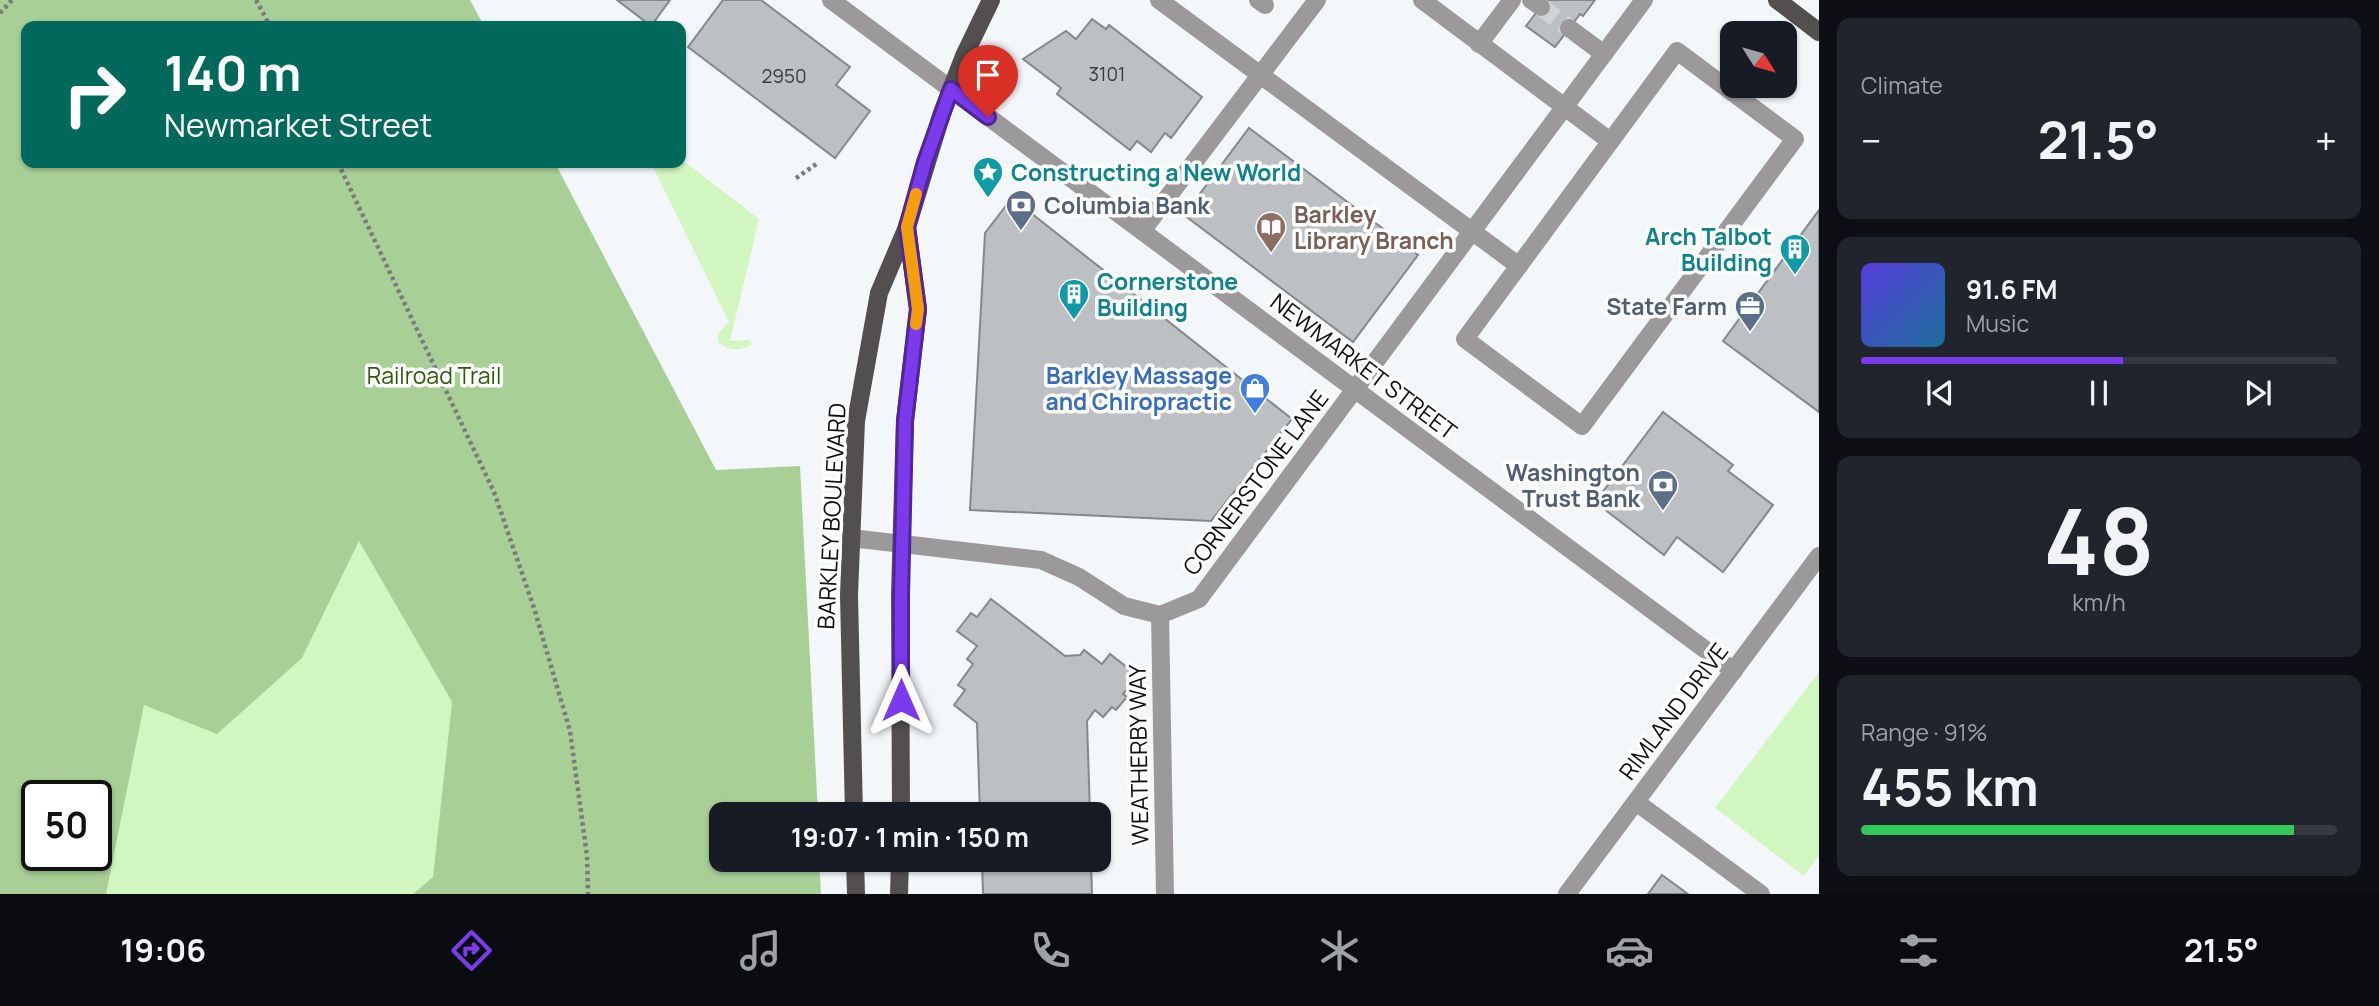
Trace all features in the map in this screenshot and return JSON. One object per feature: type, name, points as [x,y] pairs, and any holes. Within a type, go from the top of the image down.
[{"type":"main road","name":"BARKLEY BOULEVARD","points":[[855,802],[849,595],[856,421],[879,293],[907,227],[925,162],[951,89],[991,0]]},
{"type":"main road","points":[[1777,0],[1819,32]]},
{"type":"main road","name":"BARKLEY BOULEVARD","points":[[901,802],[905,421],[918,309],[907,227]]},
{"type":"main road","points":[[855,872],[856,894]]},
{"type":"main road","points":[[899,894],[900,872]]},
{"type":"street","name":"NEWMARKET STREET","points":[[831,0],[1734,671]]},
{"type":"street","points":[[1159,0],[1519,265]]},
{"type":"street","points":[[1422,0],[1610,141]]},
{"type":"street","points":[[1479,44],[1512,0]]},
{"type":"street","name":"CORNERSTONE LANE","points":[[1160,615],[1199,599],[1644,0]]},
{"type":"street","points":[[1142,231],[1315,1]]},
{"type":"street","points":[[1569,29],[1604,54]]},
{"type":"street","points":[[1677,51],[1796,139],[1582,426],[1465,339],[1610,141],[1677,51]]},
{"type":"street","points":[[851,538],[1041,560],[1079,577],[1124,606],[1160,615]]},
{"type":"street","name":"RIMLAND DRIVE","points":[[1567,894],[1819,556]]},
{"type":"street","name":"WEATHERBY WAY","points":[[1160,615],[1165,894]]},
{"type":"street","points":[[1636,802],[1761,894]]},
{"type":"path","points":[[0,13],[12,0]]},
{"type":"path","points":[[256,0],[267,21]]},
{"type":"path","points":[[796,178],[818,163]]},
{"type":"path","points":[[340,168],[494,492],[526,582],[570,731],[587,856],[588,894]]},
{"type":"green space","name":"Railroad Trail","points":[[0,0],[470,0],[481,21],[21,21],[21,168],[558,168],[716,470],[800,466],[817,802],[709,802],[709,872],[820,872],[821,894],[413,894],[433,877],[452,702],[359,541],[302,658],[217,734],[144,705],[112,864],[112,780],[21,780],[21,871],[111,871],[106,894],[0,894]]},
{"type":"green space","points":[[686,163],[759,219],[730,341],[749,340],[752,344],[730,349],[718,342],[718,334],[729,322],[653,168],[686,168]]},
{"type":"green space","points":[[359,541],[452,702],[433,878],[413,894],[106,894],[144,704],[302,658]]},
{"type":"green space","points":[[1819,672],[1819,855],[1804,876],[1715,808]]},
{"type":"building","points":[[617,0],[670,0],[655,21],[644,21]]},
{"type":"building","points":[[723,0],[761,0],[850,67],[836,85],[870,111],[835,158],[688,47]]},
{"type":"building","points":[[1546,0],[1595,0],[1583,16],[1580,14],[1555,47],[1526,26]]},
{"type":"building","points":[[1092,19],[1106,29],[1109,25],[1202,97],[1171,138],[1165,133],[1151,152],[1137,141],[1130,150],[1057,94],[1061,88],[1023,59],[1066,31],[1076,39]]},
{"type":"building","points":[[1249,128],[1418,255],[1353,342],[1184,215]]},
{"type":"building","name":"Cornerstone Building","points":[[1012,198],[1292,419],[1211,521],[970,510],[985,233]]},
{"type":"building","name":"Arch Talbot Building","points":[[1819,210],[1819,412],[1723,341]]},
{"type":"building","points":[[1663,412],[1733,465],[1728,471],[1773,505],[1723,572],[1677,537],[1664,555],[1595,502]]},
{"type":"building","points":[[991,599],[1065,656],[1080,655],[1084,650],[1102,664],[1110,654],[1138,676],[1123,694],[1127,697],[1116,710],[1112,707],[1103,717],[1095,710],[1087,721],[1090,802],[980,802],[977,723],[954,705],[965,690],[958,685],[973,664],[967,659],[977,646],[957,631],[971,613],[977,617]]},
{"type":"building","points":[[982,872],[1091,872],[1092,894],[983,894]]},
{"type":"building","points":[[1662,875],[1688,894],[1648,894]]},
{"type":"tunnel","points":[[1541,7],[1569,28]]},
{"type":"slow traffic","points":[[916,194],[907,227],[918,309],[916,324]]},
{"type":"place","name":"Constructing a New World","points":[[988,199]]},
{"type":"place","name":"Columbia Bank","points":[[1021,232]]},
{"type":"place","name":"Barkley Library Branch","points":[[1271,254]]},
{"type":"place","name":"Arch Talbot Building","points":[[1795,276]]},
{"type":"place","name":"Cornerstone Building","points":[[1074,321]]},
{"type":"place","name":"State Farm","points":[[1750,333]]},
{"type":"place","name":"Barkley Massage and Chiropractic","points":[[1255,415]]},
{"type":"place","name":"Washington Trust Bank","points":[[1663,512]]},
{"type":"route","points":[[901,700],[905,421],[918,309],[907,227],[925,162],[951,89],[988,117]]}]
